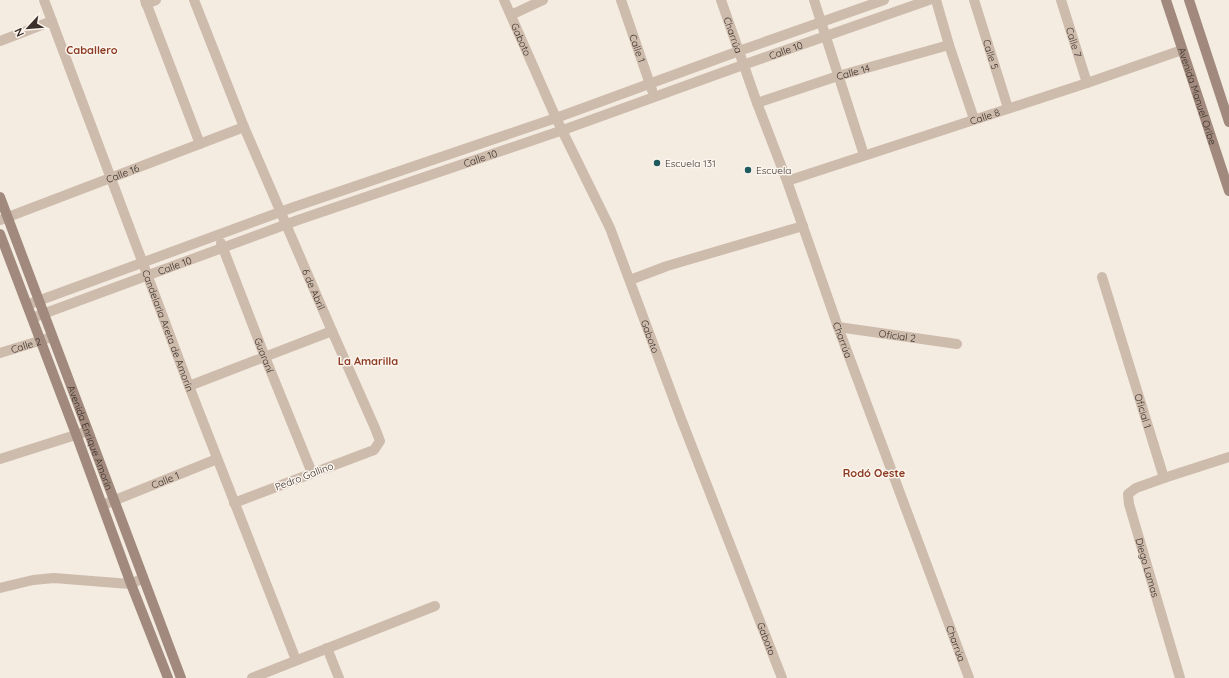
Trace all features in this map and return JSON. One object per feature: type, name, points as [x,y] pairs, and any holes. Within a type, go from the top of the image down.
[{"type":"street","name":"Candelaria Areta de Amorín","points":[[44,0],[142,263],[296,660]]},
{"type":"street","points":[[156,0],[146,2],[200,144]]},
{"type":"street","name":"6 de Abril","points":[[194,0],[244,127],[375,428],[380,441],[374,450]]},
{"type":"street","name":"Gaboto","points":[[504,0],[556,118],[610,228],[680,416],[782,678]]},
{"type":"street","points":[[511,15],[543,0]]},
{"type":"street","name":"Calle 1","points":[[621,0],[655,97]]},
{"type":"street","name":"Charrúa","points":[[721,0],[838,327],[969,678]]},
{"type":"street","points":[[814,0],[864,155]]},
{"type":"street","name":"Calle 10","points":[[27,305],[281,212],[556,118],[884,0]]},
{"type":"street","name":"Calle 10","points":[[32,318],[286,225],[563,130],[929,0]]},
{"type":"street","points":[[936,0],[974,119]]},
{"type":"street","name":"Calle 5","points":[[974,0],[1008,108]]},
{"type":"street","name":"Calle 7","points":[[1061,0],[1087,83]]},
{"type":"street","name":"Avenida Manuel Oribe","points":[[1166,0],[1229,191]]},
{"type":"street","points":[[1189,0],[1229,122]]},
{"type":"street","points":[[0,41],[52,22]]},
{"type":"street","name":"Calle 14","points":[[757,104],[838,76],[949,44]]},
{"type":"street","name":"Calle 8","points":[[787,181],[1087,83],[1182,50]]},
{"type":"street","name":"Calle 16","points":[[4,219],[244,127]]},
{"type":"street","name":"Avenida Enrique Amorín","points":[[0,197],[4,219],[14,234],[181,678]]},
{"type":"street","points":[[630,280],[667,266],[802,226]]},
{"type":"street","points":[[1,237],[14,234]]},
{"type":"street","name":"Guaraní","points":[[218,235],[312,473]]},
{"type":"street","name":"Avenida Enrique Amorín","points":[[1,237],[168,678]]},
{"type":"street","name":"Oficial 1","points":[[1102,278],[1164,478]]},
{"type":"street","name":"Oficial 2","points":[[838,327],[957,344]]},
{"type":"street","points":[[189,386],[332,331]]},
{"type":"street","name":"Calle 2","points":[[0,353],[52,337]]},
{"type":"street","points":[[0,459],[88,431]]},
{"type":"street","name":"Pedro Gallino","points":[[234,503],[374,450]]},
{"type":"street","points":[[1164,478],[1229,457]]},
{"type":"street","name":"Calle 1","points":[[103,505],[217,459]]},
{"type":"street","name":"Diego Lamas","points":[[1164,478],[1136,488],[1128,494],[1129,504],[1180,678]]},
{"type":"street","points":[[0,588],[33,580],[54,578],[132,584],[143,578]]},
{"type":"street","points":[[252,678],[435,606]]},
{"type":"street","points":[[327,648],[339,678]]},
{"type":"place","name":"Escuela 131","points":[[657,163]]},
{"type":"place","name":"Escuela","points":[[748,170]]},
{"type":"district","name":"Caballero","points":[[92,50]]},
{"type":"district","name":"La Amarilla","points":[[368,361]]},
{"type":"district","name":"Rodó Oeste","points":[[874,473]]}]
